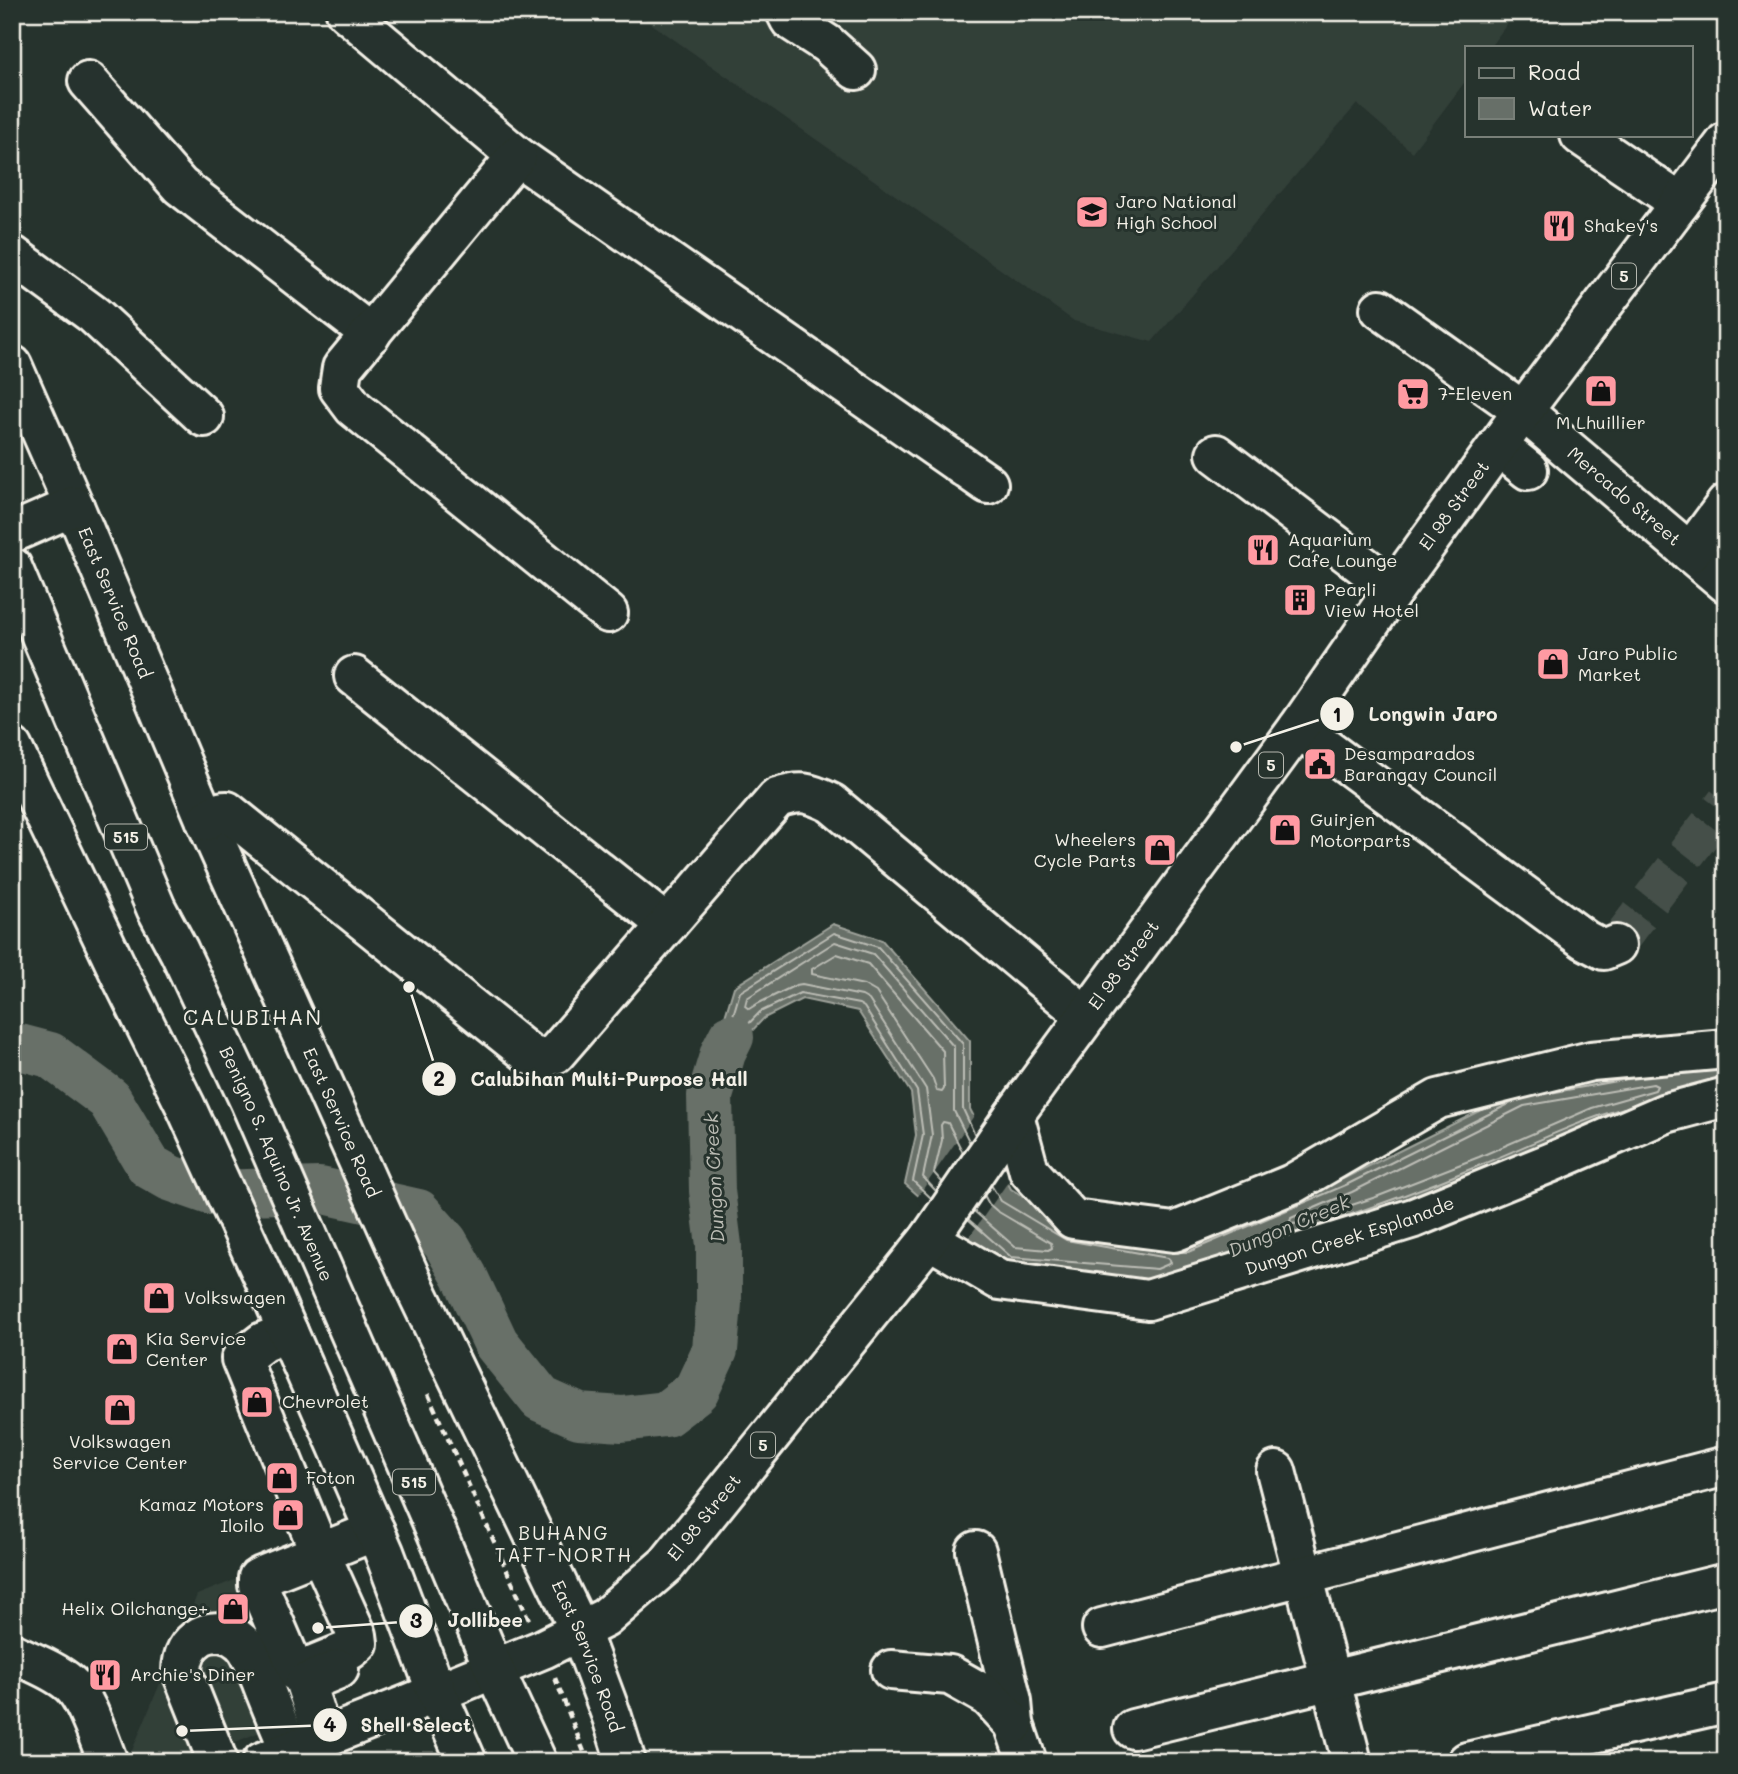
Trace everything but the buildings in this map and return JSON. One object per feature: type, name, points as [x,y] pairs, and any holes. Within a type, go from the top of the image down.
[{"type":"main road","points":[[786,12],[790,20],[827,44],[856,70]]},
{"type":"main road","points":[[355,15],[517,156],[988,484]]},
{"type":"main road","points":[[88,81],[180,186],[371,334]]},
{"type":"main road","points":[[1581,136],[1680,203]]},
{"type":"main road","name":"El 98 Street","points":[[292,1750],[437,1693],[580,1631],[605,1618],[667,1564],[929,1240],[1014,1115],[1086,1016],[1315,719],[1394,589],[1523,411],[1726,142]]},
{"type":"main road","points":[[517,156],[342,368],[340,388],[354,408],[608,613]]},
{"type":"main road","points":[[12,255],[94,315],[204,416]]},
{"type":"main road","name":"Mercado Street","points":[[1380,309],[1523,411],[1726,583]]},
{"type":"main road","name":"East Service Road","points":[[12,365],[206,821],[416,1290],[580,1631],[626,1762]]},
{"type":"main road","points":[[1498,446],[1528,470]]},
{"type":"main road","points":[[1216,454],[1394,589]]},
{"type":"main road","points":[[1689,553],[1726,503]]},
{"type":"main road","points":[[12,533],[74,506]]},
{"type":"main road","name":"Benigno S. Aquino Jr. Avenue","points":[[12,567],[156,908],[250,1102],[494,1669],[537,1762]]},
{"type":"main road","points":[[354,676],[667,925]]},
{"type":"main road","points":[[1315,719],[1585,940],[1610,947]]},
{"type":"main road","points":[[12,747],[184,1105],[281,1316],[375,1531],[437,1693],[467,1762]]},
{"type":"main road","points":[[206,821],[214,814],[227,811],[529,1054],[540,1059],[555,1054],[777,798],[794,792],[813,794],[831,803],[1086,1016]]},
{"type":"main road","points":[[99,930],[156,908]]},
{"type":"main road","points":[[1014,1115],[1029,1171],[1073,1219],[1174,1231],[1292,1184],[1438,1099],[1591,1061],[1726,1049]]},
{"type":"main road","name":"Dungon Creek Esplanade","points":[[929,1240],[999,1280],[1148,1300],[1413,1218],[1666,1113],[1726,1097]]},
{"type":"main road","points":[[281,1316],[263,1342],[241,1359],[320,1553],[357,1636],[358,1643],[350,1650],[296,1672],[257,1580],[262,1576],[320,1553],[375,1531]]},
{"type":"main road","points":[[1102,1628],[1726,1466]]},
{"type":"main road","points":[[1276,1471],[1352,1762]]},
{"type":"main road","points":[[976,1551],[1012,1701],[1014,1724],[1027,1762]]},
{"type":"main road","points":[[1133,1730],[1726,1583]]},
{"type":"main road","points":[[218,1762],[182,1672],[184,1653],[190,1645],[205,1634],[214,1632],[233,1636],[247,1648],[292,1750]]},
{"type":"main road","points":[[292,1750],[305,1683],[354,1664],[350,1650]]},
{"type":"main road","points":[[12,1653],[57,1674],[72,1685],[84,1702],[108,1762]]},
{"type":"main road","points":[[891,1670],[950,1675],[989,1697],[1014,1724]]},
{"type":"main road","points":[[1467,1762],[1726,1703]]},
{"type":"path","points":[[428,1394],[543,1649],[589,1762]]},
{"type":"shaded area","name":"Jaro National High School","points":[[635,12],[1516,12],[1491,46],[1465,46],[1465,82],[1412,152],[1357,104],[1152,342],[1074,321]]},
{"type":"shaded area","points":[[242,1577],[296,1717],[187,1762],[135,1762],[131,1753],[197,1595]]},
{"type":"water","points":[[833,924],[882,940],[970,1041],[970,1109],[1011,1189],[1072,1225],[1185,1245],[1345,1178],[1519,1091],[1726,1060],[1726,1087],[1381,1212],[1159,1285],[1005,1272],[905,1184],[916,1135],[911,1093],[858,1011],[802,999],[764,1018],[731,1053],[710,1096],[721,1030],[734,987]]},
{"type":"pier","points":[[976,1113],[1010,1179],[965,1243],[916,1199]]},
{"type":"waterway","name":"Dungon Creek","points":[[12,1045],[50,1055],[109,1099],[149,1166],[170,1178],[213,1193],[320,1190],[418,1212],[445,1242],[496,1343],[541,1399],[579,1416],[622,1419],[666,1414],[696,1391],[715,1350],[719,1303],[719,1245],[712,1191],[710,1096],[723,1053],[731,1037]]},
{"type":"tunnel","points":[[1616,945],[1726,802]]},
{"type":"place","name":"Jaro National High School","points":[[1092,212]]},
{"type":"place","name":"Shakey's","points":[[1559,226]]},
{"type":"place","name":"M Lhuillier","points":[[1601,391]]},
{"type":"place","name":"7-Eleven","points":[[1413,394]]},
{"type":"place","name":"Aquarium Cafe Lounge","points":[[1263,550]]},
{"type":"place","name":"Pearli View Hotel","points":[[1300,600]]},
{"type":"place","name":"Jaro Public Market","points":[[1553,664]]},
{"type":"place","name":"Longwin Jaro","points":[[1236,747]]},
{"type":"place","name":"Desamparados Barangay Council","points":[[1320,764]]},
{"type":"place","name":"Guirjen Motorparts","points":[[1285,830]]},
{"type":"place","name":"Wheelers Cycle Parts","points":[[1160,850]]},
{"type":"place","name":"Calubihan Multi-Purpose Hall","points":[[409,987]]},
{"type":"place","name":"Volkswagen","points":[[159,1298]]},
{"type":"place","name":"Kia Service Center","points":[[122,1349]]},
{"type":"place","name":"Chevrolet","points":[[257,1402]]},
{"type":"place","name":"Volkswagen Service Center","points":[[120,1410]]},
{"type":"place","name":"Foton","points":[[282,1478]]},
{"type":"place","name":"Kamaz Motors Iloilo","points":[[288,1515]]},
{"type":"place","name":"Helix Oilchange+","points":[[233,1609]]},
{"type":"place","name":"Jollibee","points":[[318,1628]]},
{"type":"place","name":"Archie's Diner","points":[[105,1675]]},
{"type":"place","name":"Shell Select","points":[[182,1731]]},
{"type":"district","name":"CALUBIHAN","points":[[253,1018]]},
{"type":"district","name":"BUHANG TAFT-NORTH","points":[[564,1544]]}]
